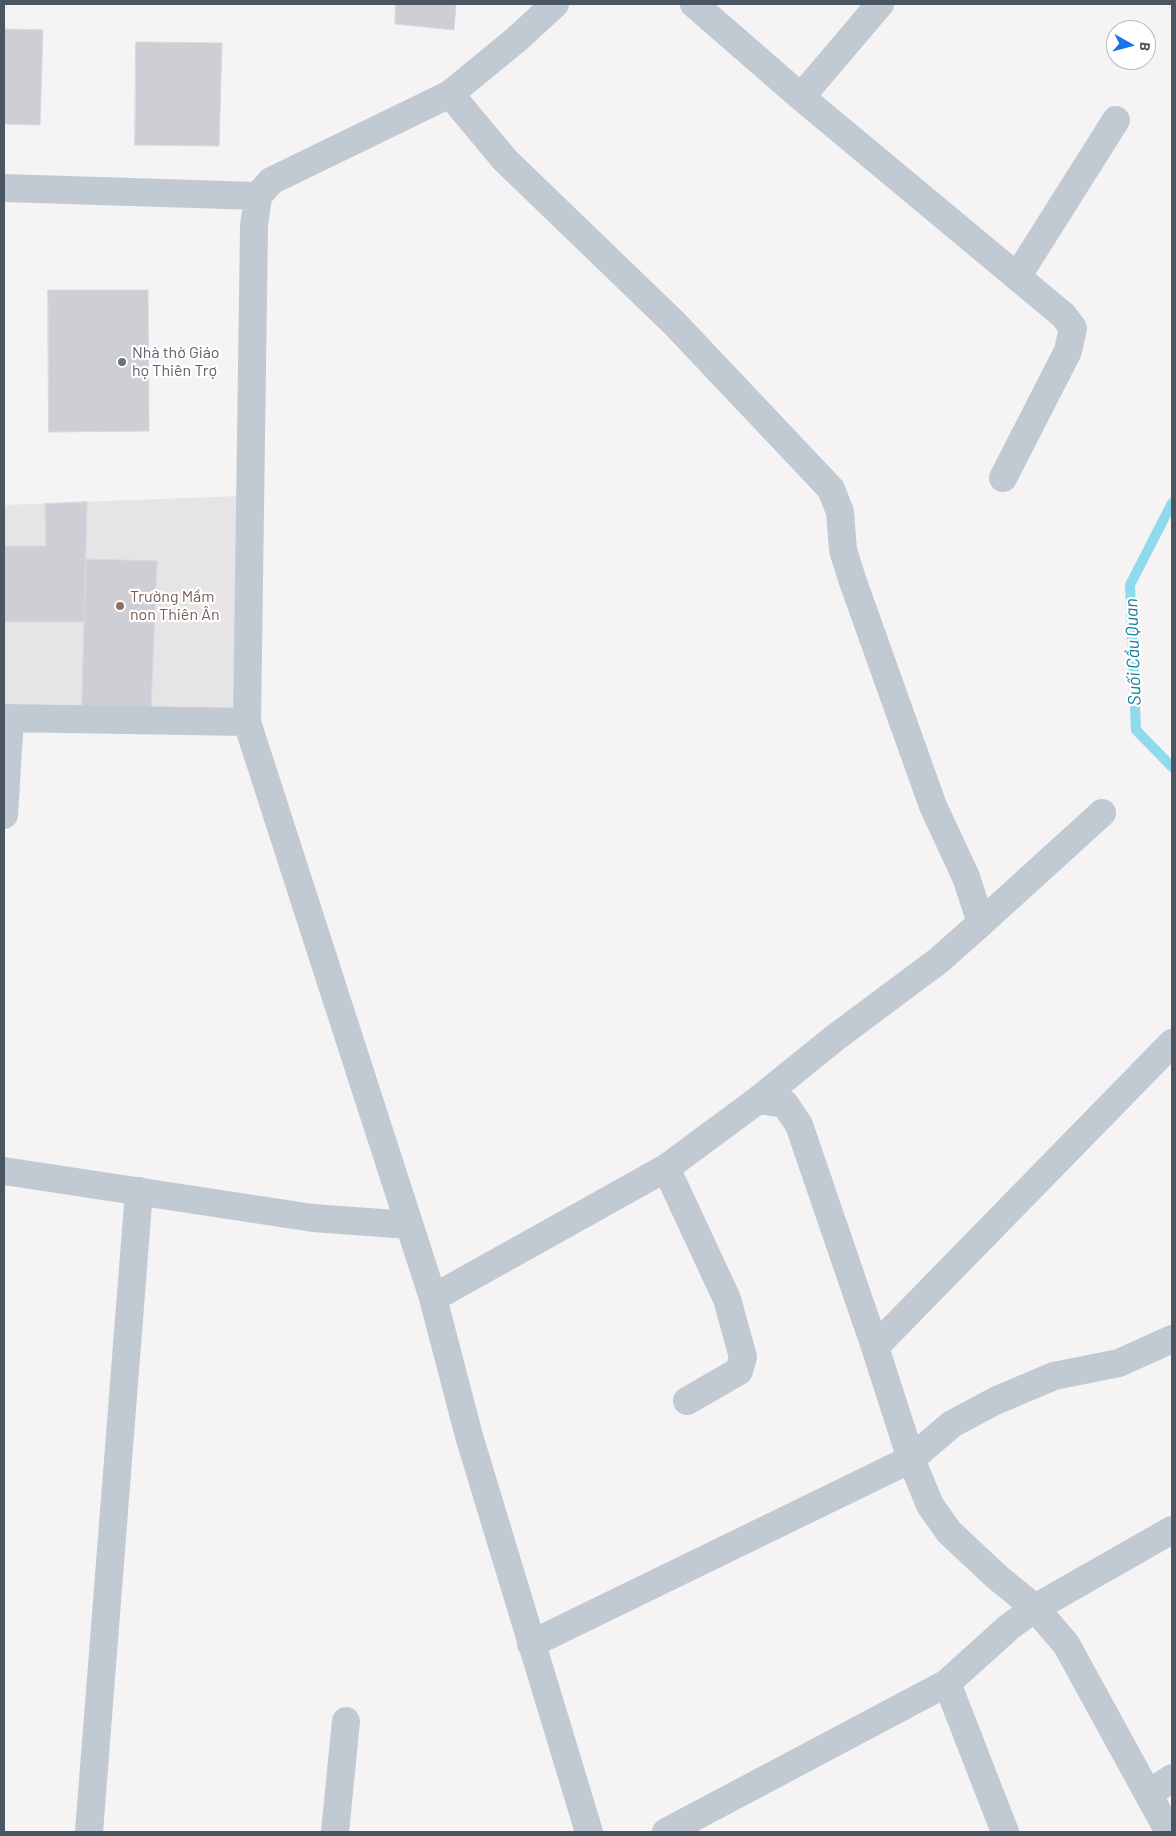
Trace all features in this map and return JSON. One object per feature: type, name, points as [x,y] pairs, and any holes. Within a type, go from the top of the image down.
[{"type":"street","points":[[555,4],[517,39],[450,94],[271,181],[258,196],[254,236],[247,722],[433,1298],[469,1436],[589,1832]]},
{"type":"street","points":[[694,4],[801,97],[1063,315],[1073,328],[1068,351],[1003,478]]},
{"type":"street","points":[[801,97],[880,4]]},
{"type":"street","points":[[450,94],[505,160],[675,324],[831,489],[840,512],[843,550],[852,579],[934,806],[966,877],[981,923]]},
{"type":"street","points":[[1017,277],[1116,120]]},
{"type":"street","points":[[4,188],[258,196]]},
{"type":"street","points":[[4,815],[7,718],[247,722]]},
{"type":"street","points":[[433,1298],[666,1168],[758,1100],[836,1037],[938,962],[1102,813]]},
{"type":"street","points":[[875,1347],[1172,1043]]},
{"type":"street","points":[[758,1100],[785,1104],[799,1125],[911,1459],[930,1505],[949,1532],[997,1578],[1036,1608],[1066,1644],[1169,1832]]},
{"type":"street","points":[[666,1168],[727,1299],[743,1357],[739,1371],[687,1401]]},
{"type":"street","points":[[4,1171],[313,1218],[409,1225]]},
{"type":"street","points":[[89,1832],[139,1191]]},
{"type":"street","points":[[531,1644],[911,1459],[952,1424],[995,1401],[1054,1376],[1120,1363],[1172,1339]]},
{"type":"street","points":[[666,1832],[947,1683],[1002,1633],[1036,1608],[1172,1530]]},
{"type":"street","points":[[947,1683],[1005,1832]]},
{"type":"street","points":[[335,1832],[346,1721]]},
{"type":"street","points":[[1149,1794],[1172,1778]]},
{"type":"shaded area","name":"Trường Mầm non Thiên Ân","points":[[239,496],[236,710],[4,707],[4,505]]},
{"type":"building","points":[[396,4],[456,4],[454,30],[395,24]]},
{"type":"building","points":[[4,29],[43,30],[40,125],[4,124]]},
{"type":"building","points":[[136,42],[222,43],[219,146],[135,145]]},
{"type":"building","points":[[48,290],[148,290],[149,431],[49,432]]},
{"type":"building","points":[[87,502],[84,622],[4,622],[4,546],[46,546],[45,504]]},
{"type":"building","points":[[86,559],[157,561],[151,709],[82,708]]},
{"type":"waterway","name":"Suối Cầu Quan","points":[[1172,503],[1130,585],[1136,730],[1172,767]]},
{"type":"place","name":"Nhà thờ Giáo họ Thiên Trợ","points":[[122,362]]},
{"type":"place","name":"Trường Mầm non Thiên Ân","points":[[120,606]]}]
